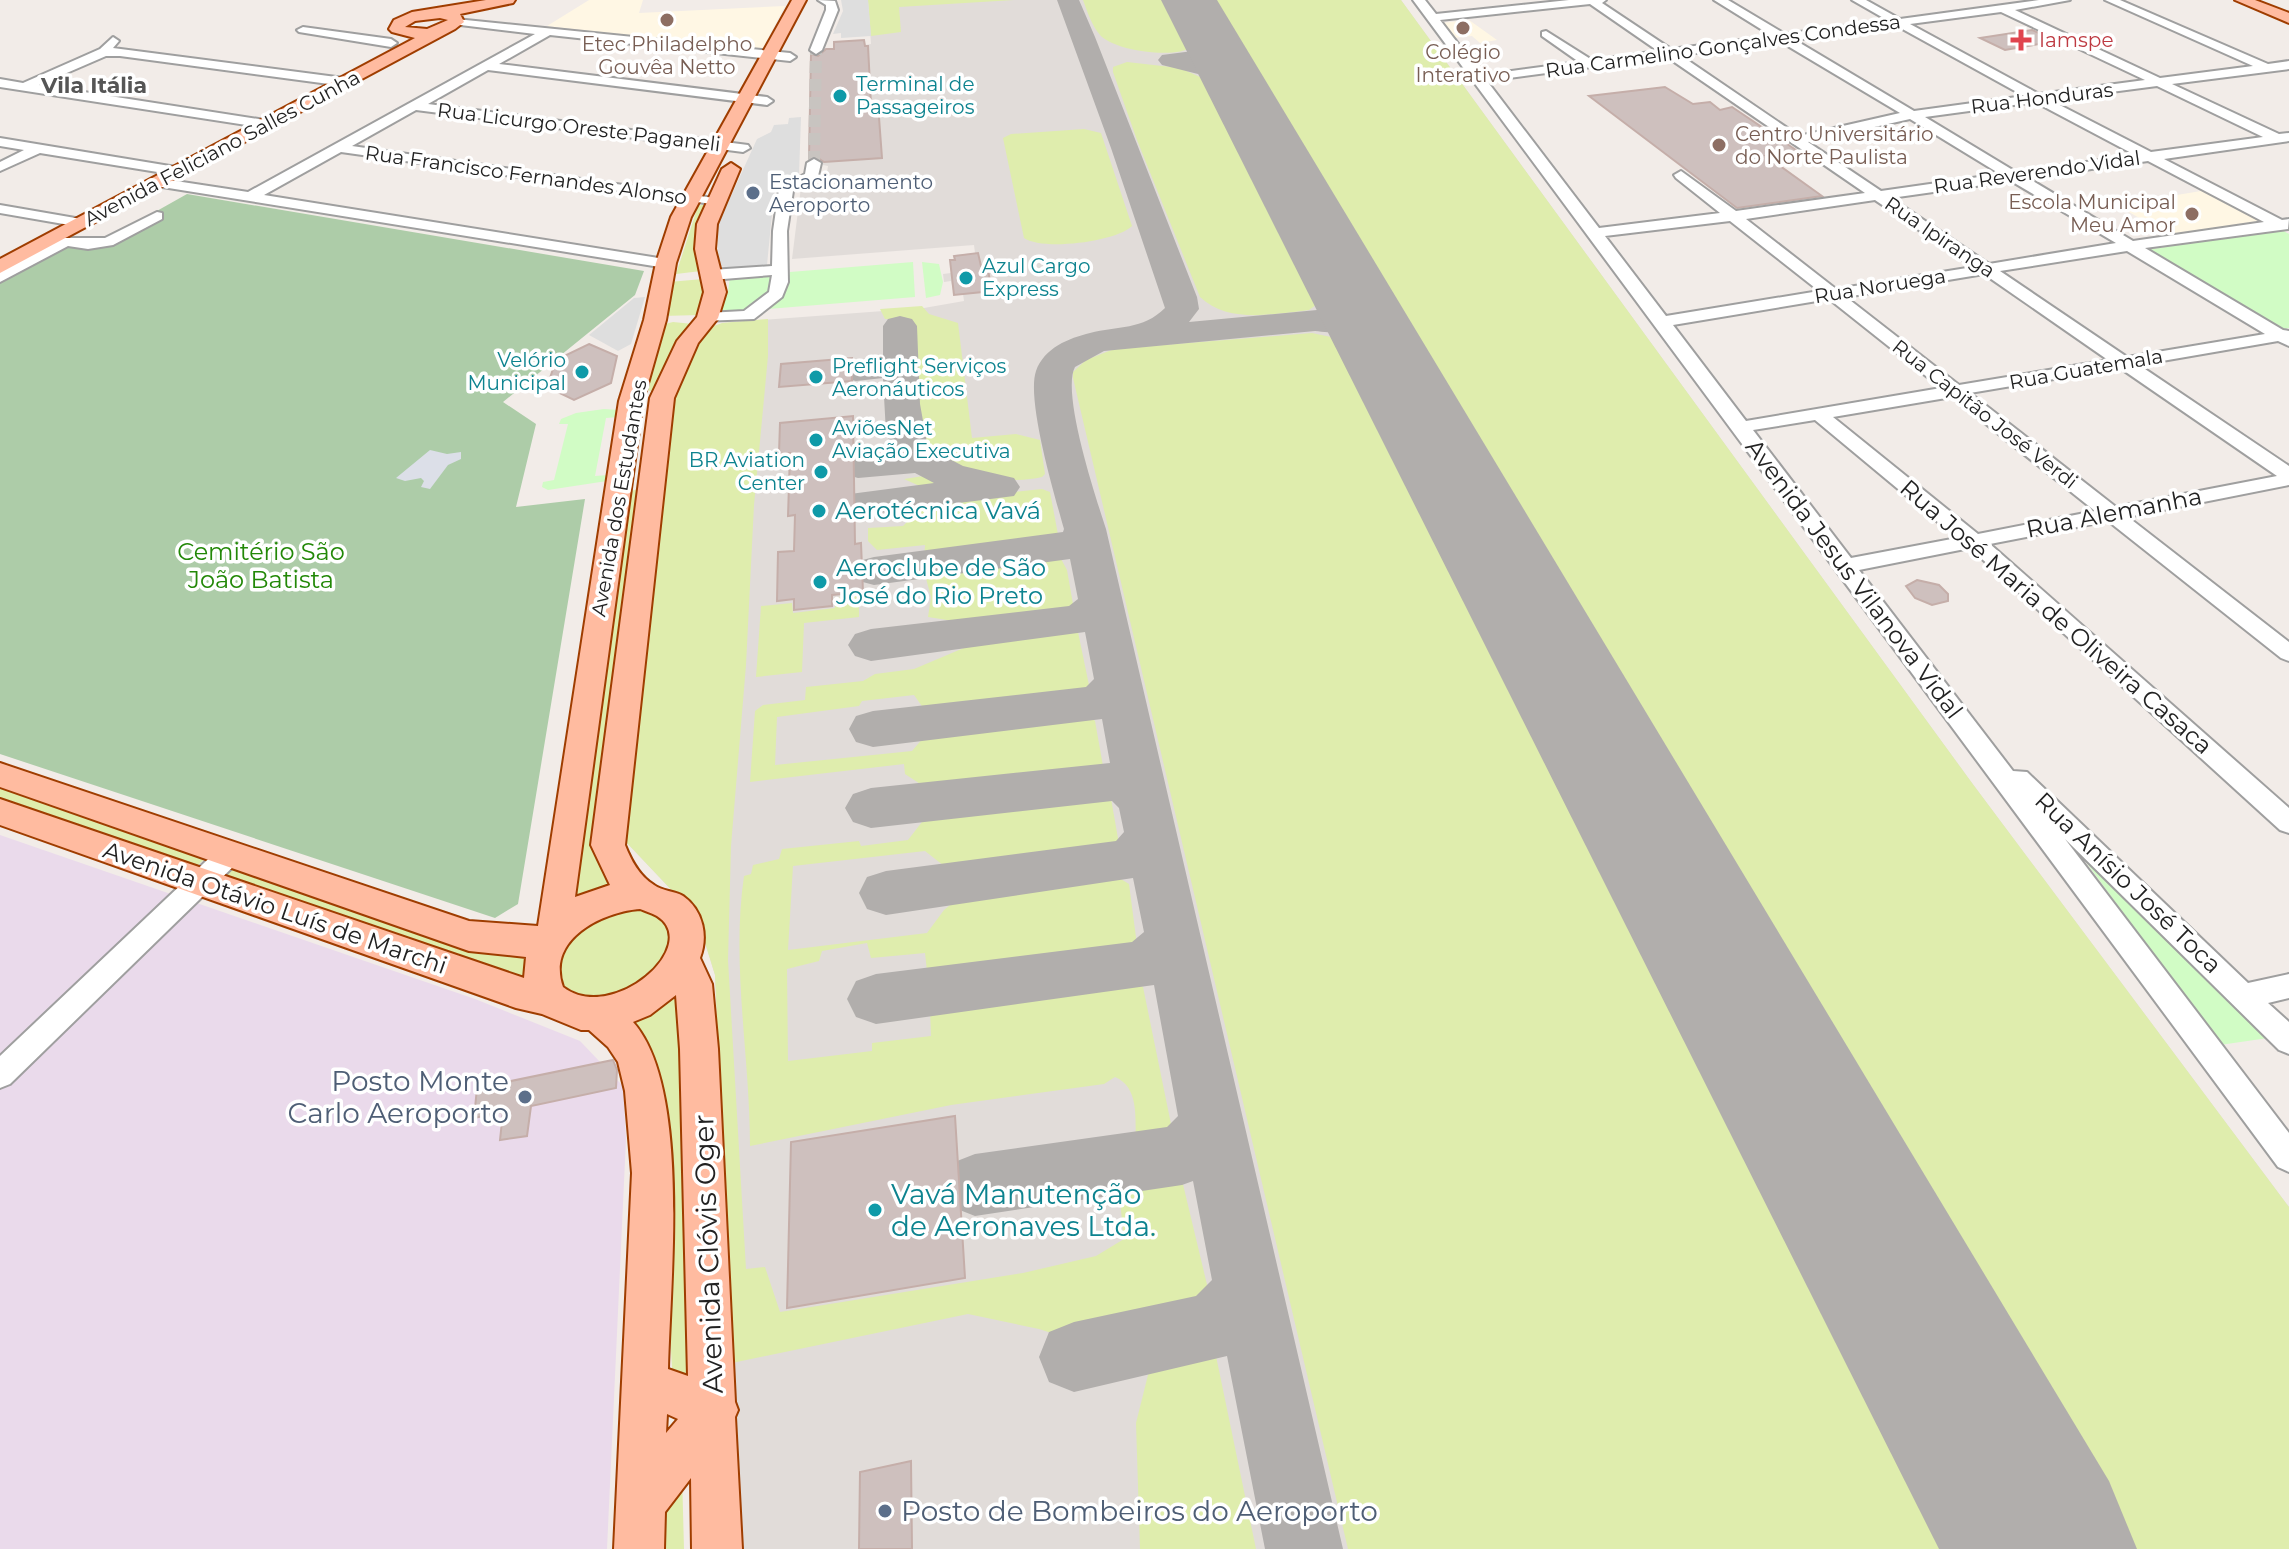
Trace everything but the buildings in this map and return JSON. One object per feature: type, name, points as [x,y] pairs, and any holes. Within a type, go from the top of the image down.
[{"type":"main road","name":"Avenida Feliciano Salles Cunha","points":[[0,254],[164,174],[445,20],[507,0]]},
{"type":"main road","name":"Avenida dos Estudantes","points":[[553,936],[631,401],[655,320],[665,271],[681,217],[703,200],[732,147],[779,56],[799,0]]},
{"type":"main road","name":"Avenida dos Estudantes","points":[[779,56],[821,0]]},
{"type":"main road","points":[[2242,0],[2289,18]]},
{"type":"main road","points":[[2282,0],[2289,3]]},
{"type":"main road","points":[[406,2],[445,20],[416,34],[395,32],[406,2]]},
{"type":"main road","name":"Avenida Feliciano Salles Cunha","points":[[336,81],[384,50],[395,32]]},
{"type":"main road","name":"Avenida dos Estudantes","points":[[641,895],[619,872],[608,845],[662,398],[688,341],[707,318],[715,292],[705,249],[707,224],[703,200]]},
{"type":"main road","name":"Avenida Feliciano Salles Cunha","points":[[0,267],[72,221]]},
{"type":"main road","points":[[665,271],[711,275]]},
{"type":"main road","points":[[655,320],[707,318]]},
{"type":"main road","points":[[631,401],[662,398]]},
{"type":"main road","points":[[617,485],[653,482]]},
{"type":"main road","name":"Avenida Otávio Luís de Marchi","points":[[0,775],[469,936],[521,942],[553,936]]},
{"type":"main road","name":"Avenida Otávio Luís de Marchi","points":[[0,812],[516,992],[551,1000]]},
{"type":"main road","points":[[641,895],[658,898],[681,916],[687,929],[683,961],[669,981],[649,998],[624,1010],[598,1015],[572,1011],[551,1000],[543,987],[540,972],[553,936],[573,916],[595,903],[618,896],[641,895]]},
{"type":"main road","name":"Avenida Clóvis Oger","points":[[683,961],[694,984],[699,1049],[715,1410],[717,1549]]},
{"type":"main road","points":[[598,1015],[621,1035],[636,1056],[645,1091],[652,1173],[640,1527]]},
{"type":"main road","points":[[640,1527],[715,1410],[644,1382]]},
{"type":"street","points":[[816,50],[832,10],[831,3],[821,0]]},
{"type":"street","name":"Avenida Jesus Vilanova Vidal","points":[[1419,0],[2289,1157]]},
{"type":"street","name":"Rua Ipiranga","points":[[1592,0],[2289,477]]},
{"type":"street","points":[[1432,18],[1600,0]]},
{"type":"street","points":[[1720,0],[2128,246],[2286,337]]},
{"type":"street","points":[[1858,0],[2036,98],[2286,226]]},
{"type":"street","points":[[1986,0],[2285,140]]},
{"type":"street","name":"Rua Carmelino Gonçalves Condessa","points":[[1478,79],[2064,0]]},
{"type":"street","points":[[2111,0],[2289,78]]},
{"type":"street","points":[[445,20],[779,56]]},
{"type":"street","points":[[303,30],[395,32]]},
{"type":"street","points":[[250,197],[549,31]]},
{"type":"street","points":[[1546,34],[1590,64]]},
{"type":"street","points":[[104,52],[113,41]]},
{"type":"street","points":[[0,97],[104,52],[336,81]]},
{"type":"street","name":"Rua Honduras","points":[[1798,140],[1911,115],[2289,65]]},
{"type":"street","points":[[488,66],[756,100]]},
{"type":"street","points":[[0,83],[258,122]]},
{"type":"street","name":"Rua Licurgo Oreste Paganeli","points":[[416,106],[732,147]]},
{"type":"street","name":"Rua Reverendo Vidal","points":[[1594,233],[2285,140]]},
{"type":"street","points":[[0,142],[164,174],[250,197],[665,271]]},
{"type":"street","points":[[0,167],[39,148]]},
{"type":"street","name":"Rua Francisco Fernandes Alonso","points":[[339,148],[703,200]]},
{"type":"street","points":[[707,318],[748,316],[778,290],[780,231],[786,189],[811,176],[814,163]]},
{"type":"street","name":"Rua Capitão José Verdi","points":[[1681,175],[2111,514],[2280,637],[2289,653]]},
{"type":"street","points":[[0,209],[72,221]]},
{"type":"street","points":[[0,277],[66,241],[101,244],[157,216]]},
{"type":"street","name":"Rua Noruega","points":[[1661,322],[2128,246],[2286,226]]},
{"type":"street","points":[[711,275],[780,270]]},
{"type":"street","name":"Rua Guatemala","points":[[1740,427],[2286,337]]},
{"type":"street","name":"Rua José Maria de Oliveira Casaca","points":[[1820,415],[1974,541],[2289,823]]},
{"type":"street","name":"Rua Alemanha","points":[[1845,566],[2289,477]]},
{"type":"street","name":"Rua Anísio José Toca","points":[[1966,728],[2289,1041]]},
{"type":"street","points":[[2058,850],[2089,845]]},
{"type":"street","points":[[0,1075],[231,853]]},
{"type":"street","points":[[2246,996],[2289,986]]},
{"type":"shaded area","name":"Etec Philadelpho Gouvêa Netto","points":[[589,0],[643,0],[639,13],[785,6],[761,51],[547,26]]},
{"type":"shaded area","points":[[841,0],[868,0],[871,36],[841,38],[841,33],[833,34],[843,11]]},
{"type":"shaded area","points":[[868,0],[1401,0],[1972,783],[2289,1207],[2289,1549],[740,1549],[715,975],[697,917],[626,842],[722,323],[924,308],[964,301],[963,294],[954,295],[951,281],[944,282],[943,274],[951,273],[950,260],[955,260],[954,255],[975,253],[974,245],[792,259],[801,187],[825,185],[828,166],[823,162],[809,163],[811,51],[834,49],[834,42],[864,40],[865,45],[871,44]]},
{"type":"shaded area","name":"Colégio Interativo","points":[[1469,20],[1497,40],[1480,43],[1472,36],[1453,38],[1441,23]]},
{"type":"shaded area","name":"Estacionamento Aeroporto","points":[[801,117],[799,175],[779,186],[774,194],[767,265],[719,266],[717,227],[757,139],[771,132],[774,125],[788,124],[789,118]]},
{"type":"shaded area","name":"Escola Municipal Meu Amor","points":[[2207,190],[2268,223],[2170,236],[2117,205]]},
{"type":"shaded area","points":[[645,297],[631,344],[618,351],[589,335],[634,298]]},
{"type":"shaded area","points":[[430,450],[447,454],[461,452],[461,459],[448,465],[430,489],[421,487],[424,481],[421,478],[405,481],[396,478]]},
{"type":"shaded area","points":[[0,835],[475,999],[580,1041],[623,1086],[626,1139],[607,1549],[0,1549]]},
{"type":"green space","points":[[868,0],[1014,0],[899,7],[901,32],[871,36]]},
{"type":"green space","points":[[1083,0],[1167,0],[1192,47],[1184,51],[1159,53],[1107,41],[1097,31]]},
{"type":"green space","points":[[1212,0],[1401,0],[1972,783],[2289,1207],[2289,1549],[2122,1549],[1326,200],[1248,58]]},
{"type":"green space","points":[[1127,62],[1180,68],[1211,82],[1239,145],[1320,297],[1316,305],[1309,310],[1252,315],[1224,311],[1200,297],[1113,72],[1113,67]]},
{"type":"green space","points":[[1084,129],[1101,133],[1132,226],[1124,232],[1079,243],[1046,244],[1024,238],[1003,138],[1011,134]]},
{"type":"green space","name":"Cemitério São João Batista","points":[[187,194],[644,271],[635,295],[503,402],[536,424],[516,507],[585,499],[518,904],[495,918],[0,754],[0,272],[67,236],[107,239]]},
{"type":"green space","points":[[698,206],[708,206],[701,271],[676,274]]},
{"type":"green space","points":[[2280,229],[2289,234],[2289,328],[2278,330],[2146,250]]},
{"type":"green space","points":[[913,262],[915,297],[768,309],[785,292],[790,272]]},
{"type":"green space","points":[[922,262],[939,264],[943,282],[940,295],[926,298]]},
{"type":"green space","points":[[775,273],[773,290],[747,312],[718,313],[728,292],[730,277]]},
{"type":"green space","points":[[703,279],[707,292],[699,315],[662,316],[669,282]]},
{"type":"green space","points":[[922,306],[929,314],[958,323],[972,438],[1016,434],[1040,440],[1045,474],[1042,477],[1008,480],[968,474],[932,458],[920,446],[911,417],[905,319],[885,319],[880,309]]},
{"type":"green space","points":[[768,319],[768,356],[754,505],[746,665],[731,846],[728,960],[746,1269],[765,1267],[780,1312],[1023,1273],[1096,1256],[1124,1239],[1118,1182],[1168,1171],[1181,1176],[1209,1293],[1201,1307],[1166,1321],[1070,1339],[968,1314],[732,1363],[715,975],[697,917],[626,842],[668,415],[695,343],[708,328],[722,323]]},
{"type":"green space","points":[[665,324],[693,324],[659,389],[644,389]]},
{"type":"green space","points":[[1312,333],[1331,337],[1346,346],[1977,1549],[1348,1549],[1073,378],[1073,372],[1086,360],[1114,349]]},
{"type":"green space","points":[[619,410],[619,417],[606,418],[595,476],[608,475],[607,481],[548,490],[542,487],[543,482],[554,480],[568,424],[559,424],[561,419],[576,413]]},
{"type":"green space","points":[[937,474],[953,482],[956,487],[931,491],[904,479]]},
{"type":"green space","points":[[638,489],[604,852],[627,888],[572,901],[580,867],[628,492]]},
{"type":"green space","points":[[1042,489],[1050,492],[1059,540],[1055,544],[924,559],[925,545],[877,550],[868,541],[868,528],[903,526],[928,501]]},
{"type":"green space","points":[[1053,555],[1060,557],[1067,570],[1074,610],[1067,617],[985,626],[928,617],[931,597],[924,571]]},
{"type":"green space","points":[[859,596],[859,617],[804,623],[802,672],[756,677],[761,606],[792,603],[793,613],[835,608],[835,598]]},
{"type":"green space","points":[[1072,629],[1078,632],[1090,690],[1088,695],[1079,699],[929,716],[914,695],[777,717],[775,765],[912,751],[930,730],[1085,713],[1095,721],[1103,766],[1099,771],[931,791],[905,774],[904,764],[750,782],[755,711],[763,705],[805,700],[806,687],[863,681],[875,674],[914,669],[985,639]]},
{"type":"green space","points":[[0,777],[210,854],[198,865],[186,864],[0,797]]},
{"type":"green space","points":[[1101,790],[1110,793],[1119,844],[1108,855],[962,873],[948,869],[925,851],[793,866],[788,950],[927,933],[944,910],[965,893],[1111,873],[1129,884],[1137,945],[1132,954],[928,980],[925,953],[871,958],[867,943],[822,951],[819,961],[787,969],[788,1061],[872,1051],[872,1043],[931,1036],[930,1008],[951,1001],[1130,979],[1143,987],[1171,1124],[1169,1132],[1159,1138],[1136,1139],[1132,1095],[1115,1077],[1104,1084],[951,1105],[750,1146],[739,943],[744,876],[751,874],[753,865],[779,859],[782,849],[859,841],[861,846],[908,840],[932,809]]},
{"type":"green space","points":[[2083,858],[2268,1038],[2220,1045]]},
{"type":"green space","points":[[226,866],[530,949],[526,984],[223,880]]},
{"type":"green space","points":[[632,901],[672,922],[675,943],[664,967],[614,998],[585,998],[564,986],[556,966],[579,921]]},
{"type":"green space","points":[[680,979],[692,1389],[673,1385],[668,1299],[632,1021]]},
{"type":"green space","points":[[1203,1349],[1216,1356],[1256,1549],[1140,1549],[1136,1423],[1153,1355]]},
{"type":"green space","points":[[682,1473],[684,1549],[656,1549],[656,1525]]},
{"type":"taxiway","points":[[1068,0],[1180,297],[1182,309],[1173,320],[1136,337]]},
{"type":"taxiway","points":[[1215,44],[1202,57],[1171,60],[1215,70],[1238,87]]},
{"type":"taxiway","points":[[1315,321],[1343,310],[1348,293]]},
{"type":"taxiway","points":[[1085,529],[1054,400],[1054,371],[1062,359],[1100,341],[1315,321]]},
{"type":"taxiway","points":[[1315,321],[1354,326],[1375,342]]},
{"type":"taxiway","points":[[900,326],[901,369]]},
{"type":"taxiway","points":[[856,370],[892,366],[901,369]]},
{"type":"taxiway","points":[[901,369],[905,433],[908,443],[922,460]]},
{"type":"taxiway","points":[[858,466],[922,460]]},
{"type":"taxiway","points":[[922,460],[949,475],[1000,487]]},
{"type":"taxiway","points":[[864,503],[985,489]]},
{"type":"taxiway","points":[[874,571],[1063,548],[1079,541],[1085,529]]},
{"type":"taxiway","points":[[1085,529],[1304,1549]]},
{"type":"taxiway","points":[[871,645],[1074,620],[1091,614],[1099,601]]},
{"type":"taxiway","points":[[873,729],[1097,703],[1111,694],[1117,680]]},
{"type":"taxiway","points":[[871,808],[1105,781],[1127,785],[1142,799]]},
{"type":"taxiway","points":[[886,893],[1122,861],[1136,855],[1150,838]]},
{"type":"taxiway","points":[[876,999],[1143,965],[1162,952],[1170,935]]},
{"type":"taxiway","points":[[975,1185],[1182,1155],[1204,1134],[1209,1117]]},
{"type":"taxiway","points":[[1074,1357],[1214,1327],[1236,1304],[1246,1284]]},
{"type":"runway","points":[[1189,0],[2041,1549]]},
{"type":"tunnel","points":[[814,163],[816,50]]},
{"type":"place","name":"Etec Philadelpho Gouvêa Netto","points":[[667,20]]},
{"type":"place","name":"Colégio Interativo","points":[[1463,28]]},
{"type":"place","name":"Iamspe","points":[[2021,40]]},
{"type":"place","name":"Terminal de Passageiros","points":[[840,96]]},
{"type":"place","name":"Centro Universitário do Norte Paulista","points":[[1719,145]]},
{"type":"place","name":"Estacionamento Aeroporto","points":[[753,193]]},
{"type":"place","name":"Escola Municipal Meu Amor","points":[[2192,214]]},
{"type":"place","name":"Azul Cargo Express","points":[[966,278]]},
{"type":"place","name":"Velório Municipal","points":[[582,372]]},
{"type":"place","name":"Preflight Serviços Aeronáuticos","points":[[816,377]]},
{"type":"place","name":"AviõesNet Aviação Executiva","points":[[816,440]]},
{"type":"place","name":"BR Aviation Center","points":[[821,472]]},
{"type":"place","name":"Aerotécnica Vavá","points":[[819,511]]},
{"type":"place","name":"Aeroclube de São José do Rio Preto","points":[[820,582]]},
{"type":"place","name":"Posto Monte Carlo Aeroporto","points":[[525,1097]]},
{"type":"place","name":"Vavá Manutenção de Aeronaves Ltda.","points":[[875,1210]]},
{"type":"place","name":"Posto de Bombeiros do Aeroporto","points":[[885,1511]]},
{"type":"district","name":"Vila Itália","points":[[94,85]]}]
